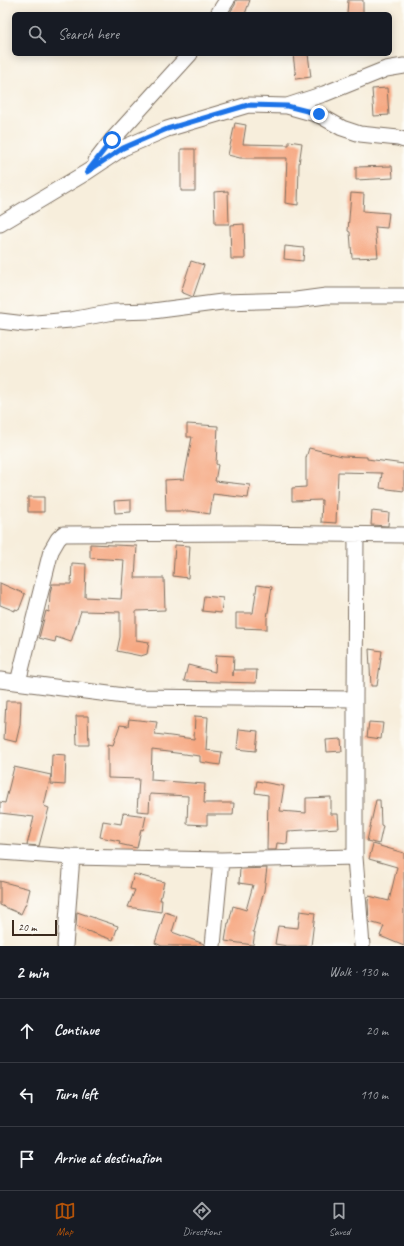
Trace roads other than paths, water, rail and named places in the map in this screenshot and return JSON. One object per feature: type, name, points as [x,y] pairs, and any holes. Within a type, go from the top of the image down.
[{"type":"street","points":[[219,12],[227,0]]},
{"type":"street","points":[[87,172],[112,140],[188,56]]},
{"type":"street","points":[[287,106],[324,94],[386,69],[404,66]]},
{"type":"street","points":[[0,224],[87,172],[123,148],[167,129],[248,105],[287,106],[319,114],[342,128],[360,134],[404,140]]},
{"type":"street","points":[[0,321],[25,324],[70,320],[114,312],[153,312],[222,302],[296,300],[326,296],[404,296]]},
{"type":"street","points":[[18,682],[52,551],[58,539],[63,534],[246,533],[404,535]]},
{"type":"street","points":[[356,535],[355,857],[362,946]]},
{"type":"street","points":[[0,680],[132,697],[355,699]]},
{"type":"street","points":[[0,852],[72,857],[221,860],[355,857]]},
{"type":"street","points":[[65,946],[72,857]]},
{"type":"street","points":[[213,946],[221,860]]}]
